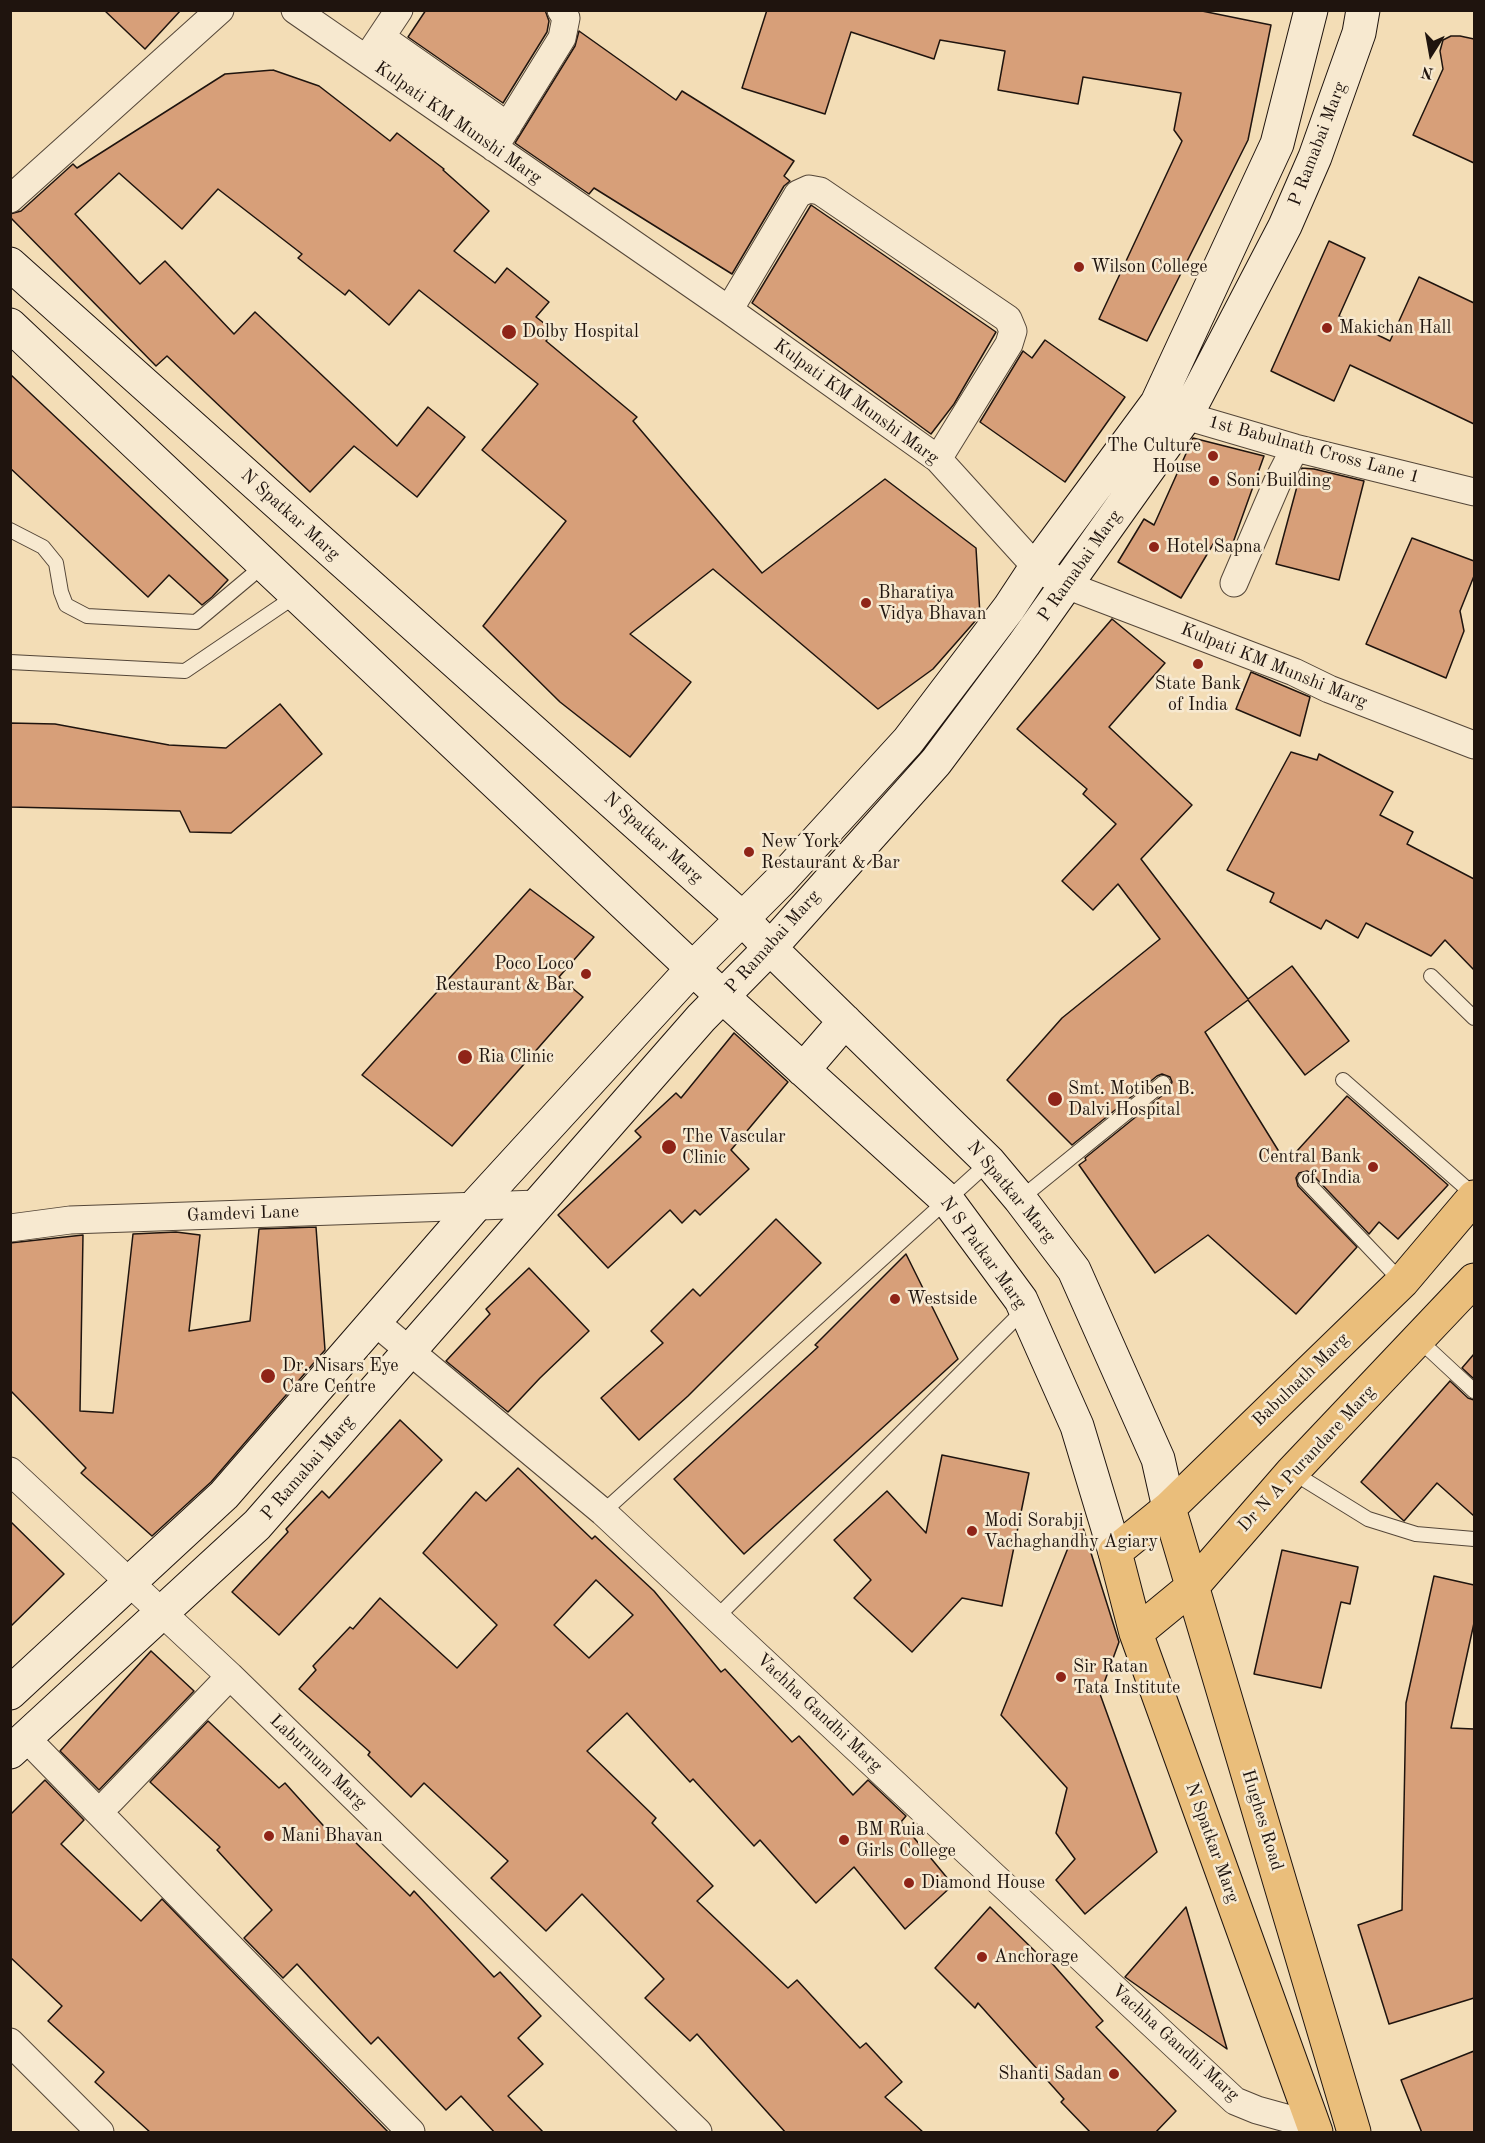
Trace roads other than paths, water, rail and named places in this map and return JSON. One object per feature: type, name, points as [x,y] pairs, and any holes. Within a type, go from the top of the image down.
[{"type":"main road","name":"P Ramabai Marg","points":[[10,1692],[224,1495],[475,1206],[693,968],[780,881],[908,741],[1009,608],[1036,567],[1157,402],[1277,144],[1311,10]]},
{"type":"main road","name":"P Ramabai Marg","points":[[18,1745],[257,1526],[701,1018],[770,948],[936,762],[1186,416],[1286,226],[1315,157],[1359,33],[1363,10]]},
{"type":"main road","points":[[1277,144],[1315,157]]},
{"type":"main road","name":"N Spatkar Marg","points":[[10,264],[742,918],[989,1162],[1074,1270],[1158,1459],[1169,1508]]},
{"type":"main road","points":[[10,325],[723,997]]},
{"type":"main road","points":[[908,741],[936,762]]},
{"type":"main road","name":"N S Patkar Marg","points":[[723,997],[948,1201],[1021,1300],[1077,1425],[1116,1552]]},
{"type":"main road","points":[[803,1070],[845,1021]]},
{"type":"main road","name":"Babulnath Marg","points":[[1116,1552],[1169,1508],[1402,1282],[1474,1196]]},
{"type":"main road","name":"Dr N A Purandare Marg","points":[[1136,1633],[1192,1587],[1292,1472],[1474,1280]]},
{"type":"main road","points":[[334,1368],[370,1397]]},
{"type":"main road","points":[[224,1495],[257,1526]]},
{"type":"main road","name":"Hughes Road","points":[[1169,1508],[1354,2133]]},
{"type":"main road","name":"N Spatkar Marg","points":[[1116,1552],[1136,1633],[1315,2129]]},
{"type":"street","points":[[10,199],[220,10]]},
{"type":"street","name":"Kulpati KM Munshi Marg","points":[[295,10],[367,60],[501,137],[729,310],[938,459],[1036,567],[1066,585],[1294,672],[1329,689],[1474,745]]},
{"type":"street","points":[[367,60],[399,10]]},
{"type":"street","points":[[381,37],[501,137],[562,38],[566,18],[561,10]]},
{"type":"street","points":[[729,310],[798,194],[809,189],[820,191],[1008,319],[1013,331],[1010,344],[938,459]]},
{"type":"street","name":"1st Babulnath Cross Lane 1","points":[[1157,402],[1186,416],[1295,448],[1473,489]]},
{"type":"street","points":[[1234,583],[1295,448]]},
{"type":"street","name":"Gamdevi Lane","points":[[10,1228],[70,1220],[538,1204]]},
{"type":"street","name":"Vachha Gandhi Marg","points":[[375,1322],[603,1512],[1235,2101],[1315,2129]]},
{"type":"street","name":"Laburnum Marg","points":[[10,1471],[230,1676],[698,2133]]},
{"type":"street","points":[[110,1801],[230,1676]]},
{"type":"street","points":[[18,1745],[411,2133]]},
{"type":"street","points":[[10,2042],[100,2133]]},
{"type":"lane","points":[[10,530],[43,548],[56,563],[61,592],[66,605],[87,616],[196,622],[264,564]]},
{"type":"lane","points":[[10,662],[185,671],[297,595]]},
{"type":"lane","points":[[1431,976],[1474,1018]]},
{"type":"lane","points":[[1343,1080],[1474,1196]]},
{"type":"lane","points":[[1020,1199],[1163,1083]]},
{"type":"lane","points":[[603,1512],[989,1162]]},
{"type":"lane","points":[[1305,1180],[1402,1282]]},
{"type":"lane","points":[[717,1617],[1025,1309]]},
{"type":"lane","points":[[1418,1339],[1474,1390]]},
{"type":"lane","points":[[1292,1472],[1368,1519],[1416,1534],[1474,1539]]},
{"type":"place","name":"Wilson College","points":[[1079,267]]},
{"type":"place","name":"Makichan Hall","points":[[1327,328]]},
{"type":"place","name":"Dolby Hospital","points":[[509,332]]},
{"type":"place","name":"The Culture House","points":[[1213,456]]},
{"type":"place","name":"Soni Building","points":[[1214,481]]},
{"type":"place","name":"Hotel Sapna","points":[[1154,547]]},
{"type":"place","name":"Bharatiya Vidya Bhavan","points":[[866,603]]},
{"type":"place","name":"State Bank of India","points":[[1198,664]]},
{"type":"place","name":"New York Restaurant & Bar","points":[[749,852]]},
{"type":"place","name":"Poco Loco Restaurant & Bar","points":[[586,974]]},
{"type":"place","name":"Ria Clinic","points":[[465,1057]]},
{"type":"place","name":"Smt. Motiben B. Dalvi Hospital","points":[[1055,1099]]},
{"type":"place","name":"The Vascular Clinic","points":[[669,1147]]},
{"type":"place","name":"Central Bank of India","points":[[1373,1167]]},
{"type":"place","name":"Westside","points":[[895,1299]]},
{"type":"place","name":"Dr. Nisars Eye Care Centre","points":[[268,1376]]},
{"type":"place","name":"Modi Sorabji Vachaghandhy Agiary","points":[[972,1531]]},
{"type":"place","name":"Sir Ratan Tata Institute","points":[[1061,1677]]},
{"type":"place","name":"Mani Bhavan","points":[[269,1836]]},
{"type":"place","name":"BM Ruia Girls College","points":[[844,1840]]},
{"type":"place","name":"Diamond House","points":[[909,1883]]},
{"type":"place","name":"Anchorage","points":[[982,1957]]},
{"type":"place","name":"Shanti Sadan","points":[[1114,2074]]}]
